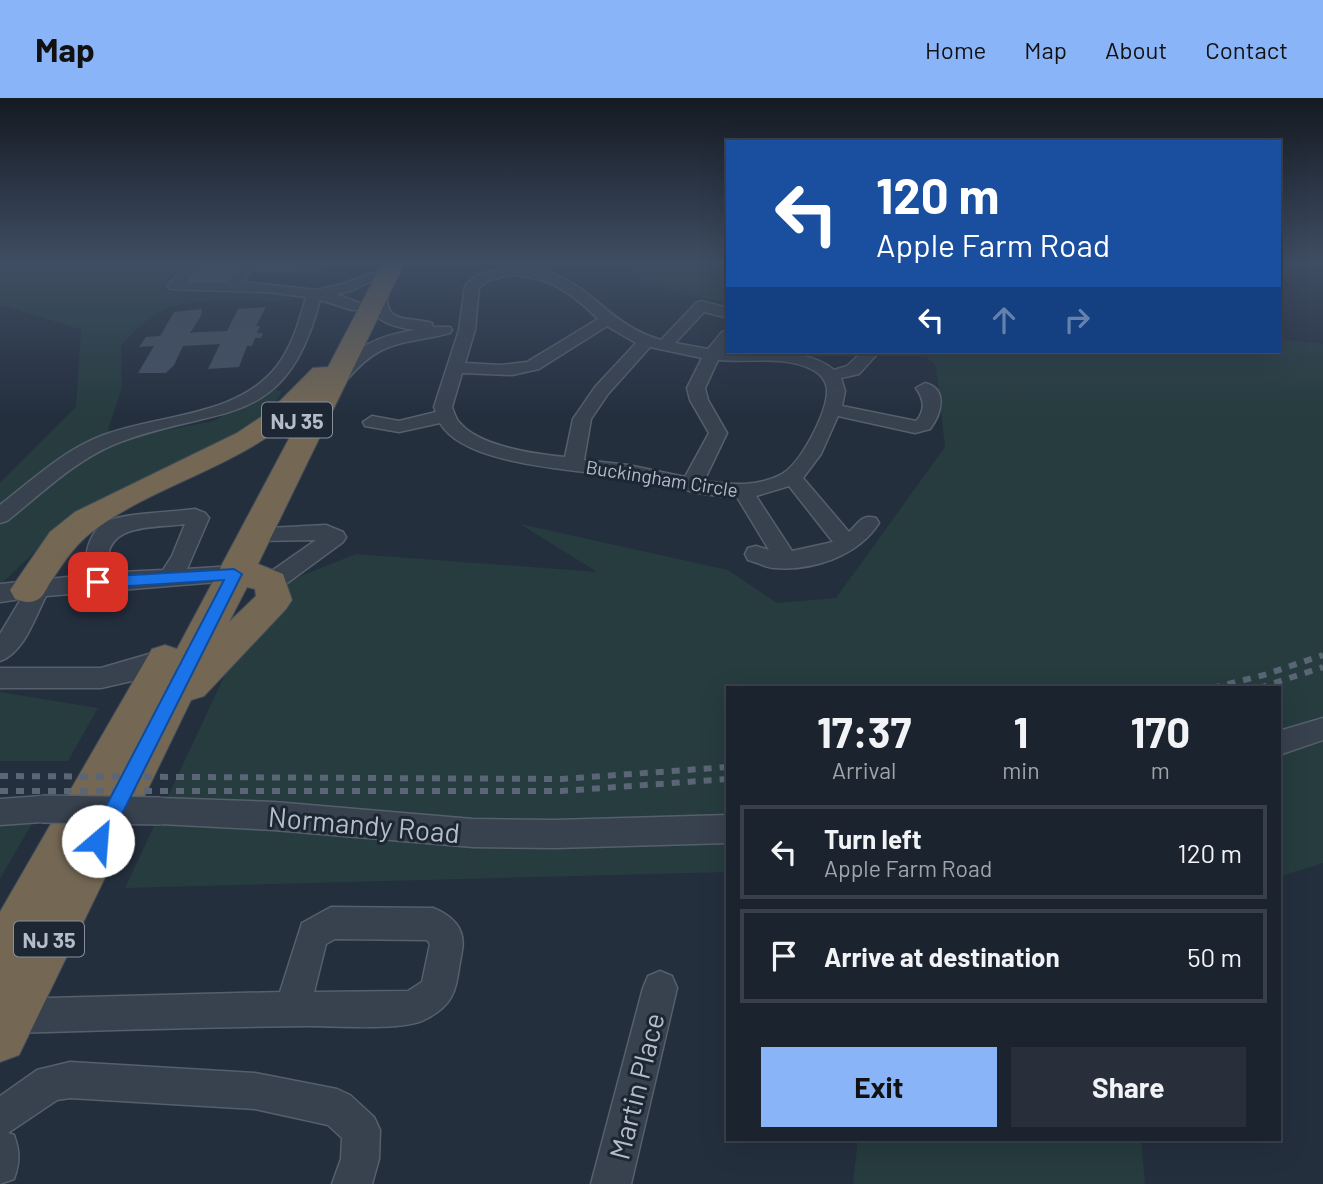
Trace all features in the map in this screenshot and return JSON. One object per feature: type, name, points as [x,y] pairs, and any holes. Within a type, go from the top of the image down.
[{"type":"highway","name":"NJ 35","points":[[0,960],[166,659],[255,534],[355,313]]},
{"type":"highway","name":"NJ 35","points":[[5,1026],[155,730],[224,576],[361,313]]},
{"type":"highway","points":[[22,591],[62,540],[86,520],[256,433],[326,381]]},
{"type":"highway","points":[[155,730],[202,671],[267,610],[274,600],[271,583],[253,574],[224,576]]},
{"type":"street","points":[[0,516],[92,448],[143,429],[220,410],[263,388],[297,347],[303,313]]},
{"type":"street","points":[[384,313],[387,317],[412,325],[444,330]]},
{"type":"street","points":[[372,422],[392,427],[408,427],[444,416],[445,399],[457,368],[469,313]]},
{"type":"street","points":[[600,313],[608,320],[656,344],[712,355],[797,359],[816,366],[830,376],[836,387],[831,410],[807,464],[792,477],[847,544]]},
{"type":"street","points":[[573,464],[582,419],[609,383],[693,313]]},
{"type":"street","points":[[457,368],[509,369],[535,365],[595,325],[608,320]]},
{"type":"street","points":[[326,381],[376,343],[397,336],[467,330]]},
{"type":"street","points":[[692,484],[718,433],[696,394],[697,383],[712,355],[726,338]]},
{"type":"street","points":[[830,376],[853,370],[869,354]]},
{"type":"street","points":[[831,410],[915,427],[923,425],[931,412],[932,398],[925,388]]},
{"type":"street","name":"Buckingham Circle","points":[[444,416],[457,433],[486,446],[527,458],[639,472],[711,489],[743,491],[771,486],[792,477]]},
{"type":"street","points":[[743,491],[786,559]]},
{"type":"street","points":[[108,582],[110,572],[97,562],[96,549],[109,530],[116,526],[195,516],[198,518],[183,557],[169,579]]},
{"type":"street","points":[[757,554],[773,559],[786,559],[847,544],[857,540],[868,523]]},
{"type":"street","points":[[255,534],[326,532],[335,537],[271,583]]},
{"type":"street","points":[[0,651],[24,619],[22,591],[108,582],[224,576]]},
{"type":"street","points":[[0,678],[101,678],[136,670],[166,659]]},
{"type":"street","points":[[1281,742],[1323,729]]},
{"type":"street","name":"Normandy Road","points":[[0,812],[160,811],[274,816],[473,833],[556,835],[726,829]]},
{"type":"street","points":[[5,1026],[292,1009],[412,1008],[437,992],[448,938],[433,924],[331,923],[313,934],[292,1009]]},
{"type":"street","name":"Martin Place","points":[[611,1184],[660,988]]},
{"type":"street","points":[[0,1118],[50,1083],[70,1080],[255,1091],[337,1108],[361,1130],[360,1159],[352,1184]]},
{"type":"street","points":[[0,1150],[0,1165]]},
{"type":"green space","points":[[27,313],[158,313],[121,345],[122,387],[108,430],[129,437],[213,421],[272,389],[282,391],[267,418],[45,542],[0,585],[0,483],[76,407],[81,330]]},
{"type":"green space","points":[[1281,336],[1287,340],[1323,344],[1323,863],[1281,876],[1281,686],[726,686],[726,872],[125,888],[259,602],[283,583],[356,554],[597,572],[520,524],[728,570],[777,603],[836,598],[945,447],[936,366],[924,354],[1281,354]]},
{"type":"green space","points":[[0,692],[98,708],[68,761],[0,761]]},
{"type":"green space","points":[[34,820],[0,879],[0,821]]},
{"type":"green space","points":[[858,1141],[1141,1141],[1145,1184],[853,1184]]},
{"type":"building","points":[[174,313],[201,313],[190,333],[227,331],[236,313],[263,313],[256,326],[260,326],[257,333],[263,333],[261,338],[255,338],[252,346],[247,346],[239,367],[208,369],[220,344],[183,346],[174,365],[166,373],[138,373],[154,346],[139,347],[146,337],[160,336]]},
{"type":"railway","points":[[1220,686],[1264,675],[1323,655]]},
{"type":"railway","points":[[1265,686],[1323,667]]},
{"type":"railway","points":[[0,776],[562,779],[726,767]]},
{"type":"railway","points":[[0,791],[562,791],[726,779]]},
{"type":"route","points":[[98,582],[214,578],[234,574],[98,841]]}]
